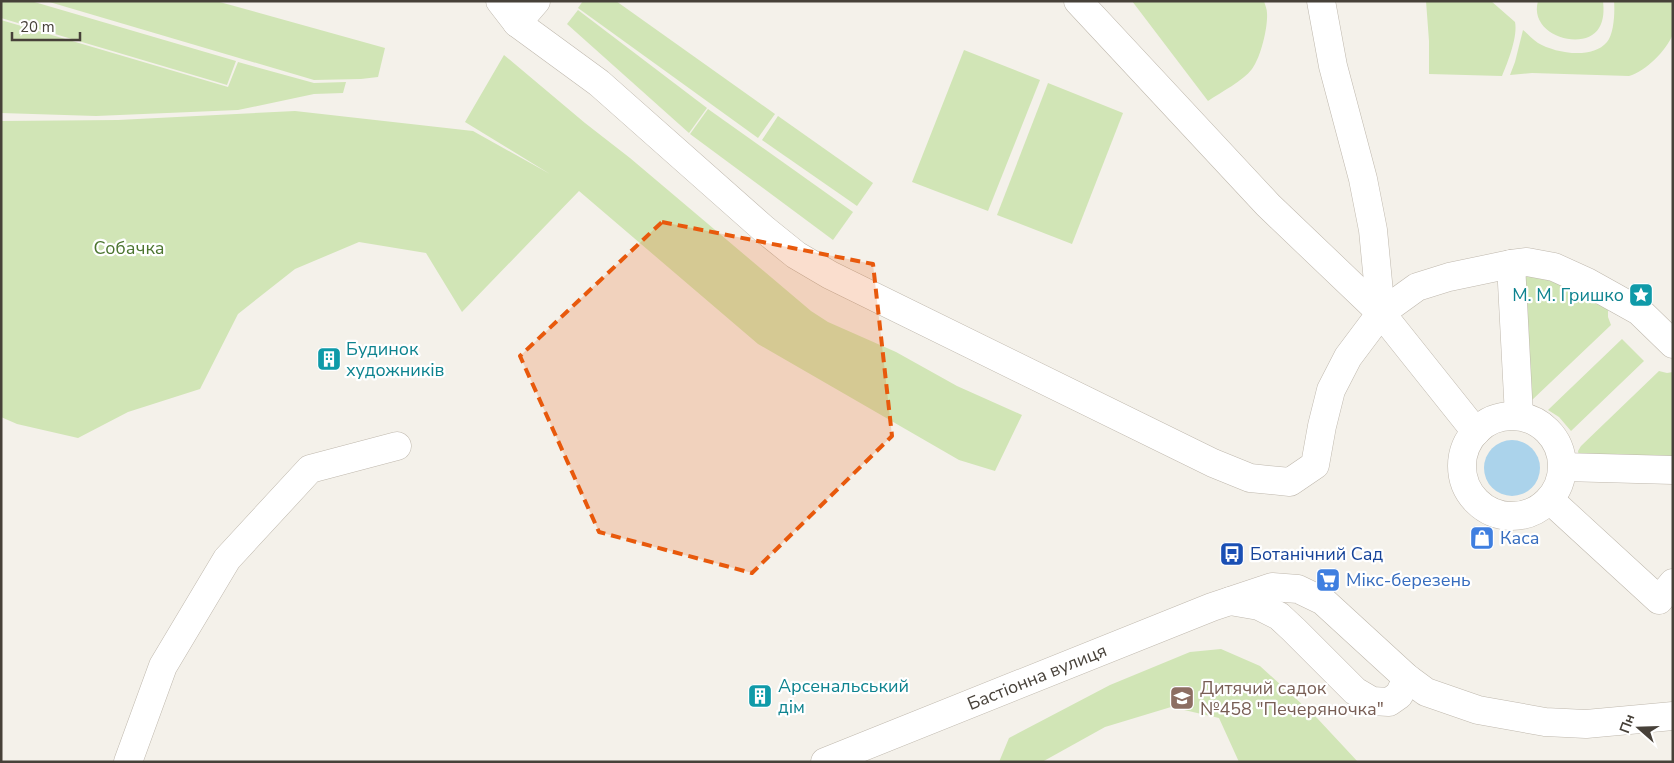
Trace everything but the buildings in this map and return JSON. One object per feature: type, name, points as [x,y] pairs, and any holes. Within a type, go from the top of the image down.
[{"type":"street","points":[[500,1],[517,23],[599,82],[765,230],[796,255],[830,275],[1213,463],[1250,478],[1290,482],[1315,465],[1331,390],[1348,357],[1381,313],[1417,287],[1449,277],[1511,264],[1528,262],[1554,267],[1587,282],[1639,311],[1673,344]]},
{"type":"street","points":[[517,23],[536,1]]},
{"type":"street","points":[[1078,1],[1268,205],[1381,313],[1476,432]]},
{"type":"street","points":[[1321,1],[1334,66],[1372,222],[1381,313]]},
{"type":"street","points":[[1511,264],[1519,416]]},
{"type":"street","points":[[1504,416],[1519,416],[1541,424],[1549,432],[1561,452],[1563,467],[1557,490],[1550,500],[1537,510],[1522,516],[1505,516],[1489,511],[1476,501],[1469,492],[1462,468],[1466,449],[1476,432],[1495,419],[1504,416]]},
{"type":"street","points":[[128,762],[163,666],[226,559],[310,469],[397,446]]},
{"type":"street","points":[[1563,467],[1673,470]]},
{"type":"street","points":[[1550,500],[1659,600],[1673,583]]},
{"type":"street","name":"Бастіонна вулиця","points":[[825,762],[1239,597],[1272,587],[1298,589],[1323,601],[1407,678],[1426,692],[1478,710],[1545,722],[1586,724],[1673,716]]},
{"type":"street","points":[[1239,597],[1279,616],[1355,691],[1372,701],[1388,702],[1399,694],[1407,678]]},
{"type":"highlighted area","points":[[662,222],[873,264],[892,436],[752,573],[599,532],[520,356]]},
{"type":"green space","points":[[1,1],[31,1],[236,61],[227,85],[1,18]]},
{"type":"green space","points":[[46,1],[216,1],[385,48],[378,77],[314,80]]},
{"type":"green space","points":[[583,1],[616,1],[775,114],[758,138],[578,8]]},
{"type":"green space","points":[[1132,1],[1264,1],[1267,12],[1266,26],[1261,50],[1255,64],[1243,78],[1208,101]]},
{"type":"green space","points":[[1426,1],[1491,1],[1515,22],[1514,42],[1502,76],[1429,74]]},
{"type":"green space","points":[[1538,1],[1603,1],[1602,22],[1592,35],[1582,39],[1560,37],[1549,31],[1541,23],[1537,13]]},
{"type":"green space","points":[[1614,1],[1673,1],[1673,34],[1666,47],[1642,70],[1629,76],[1532,73],[1510,75],[1523,30],[1538,43],[1554,50],[1583,53],[1600,48],[1607,42],[1613,28]]},
{"type":"green space","points":[[578,10],[707,108],[689,133],[567,24]]},
{"type":"green space","points":[[1,20],[228,87],[238,62],[314,83],[346,82],[343,93],[314,94],[238,110],[96,116],[1,113]]},
{"type":"green space","points":[[964,50],[1040,80],[988,211],[912,182]]},
{"type":"green space","name":"Собачка","points":[[504,55],[630,158],[811,311],[828,322],[896,352],[957,386],[1022,415],[995,471],[959,460],[758,344],[579,191],[462,312],[426,253],[359,242],[295,269],[238,314],[200,389],[128,412],[78,438],[17,424],[1,417],[1,121],[118,120],[295,111],[473,131],[550,174],[465,122]]},
{"type":"green space","points":[[1048,83],[1123,113],[1072,244],[997,215]]},
{"type":"green space","points":[[708,109],[853,212],[833,240],[690,134]]},
{"type":"green space","points":[[778,116],[873,183],[857,206],[762,140]]},
{"type":"green space","points":[[1522,275],[1554,278],[1608,308],[1608,317],[1611,325],[1531,401]]},
{"type":"green space","points":[[1622,339],[1644,361],[1571,431],[1559,417],[1548,410]]},
{"type":"green space","points":[[1659,371],[1673,372],[1673,462],[1579,457],[1578,451],[1581,446]]},
{"type":"green space","name":"Дитячий садок №458 \"Печеряночка\"","points":[[1221,649],[1260,666],[1317,718],[1358,762],[1239,762],[1219,718],[1171,707],[1105,727],[1042,762],[999,762],[1009,738],[1110,685],[1190,652]]},
{"type":"water","points":[[1512,440],[1523,442],[1532,448],[1538,457],[1540,468],[1538,479],[1532,488],[1523,494],[1512,496],[1501,494],[1492,488],[1486,479],[1484,468],[1486,457],[1492,448],[1501,442]]},
{"type":"place","name":"М. М. Гришко","points":[[1641,295]]},
{"type":"place","name":"Будинок художників","points":[[329,359]]},
{"type":"place","name":"Каса","points":[[1482,538]]},
{"type":"place","name":"Ботанічний Сад","points":[[1232,554]]},
{"type":"place","name":"Мікс-березень","points":[[1328,580]]},
{"type":"place","name":"Арсенальський дім","points":[[760,696]]},
{"type":"place","name":"Дитячий садок №458 \"Печеряночка\"","points":[[1182,698]]}]
